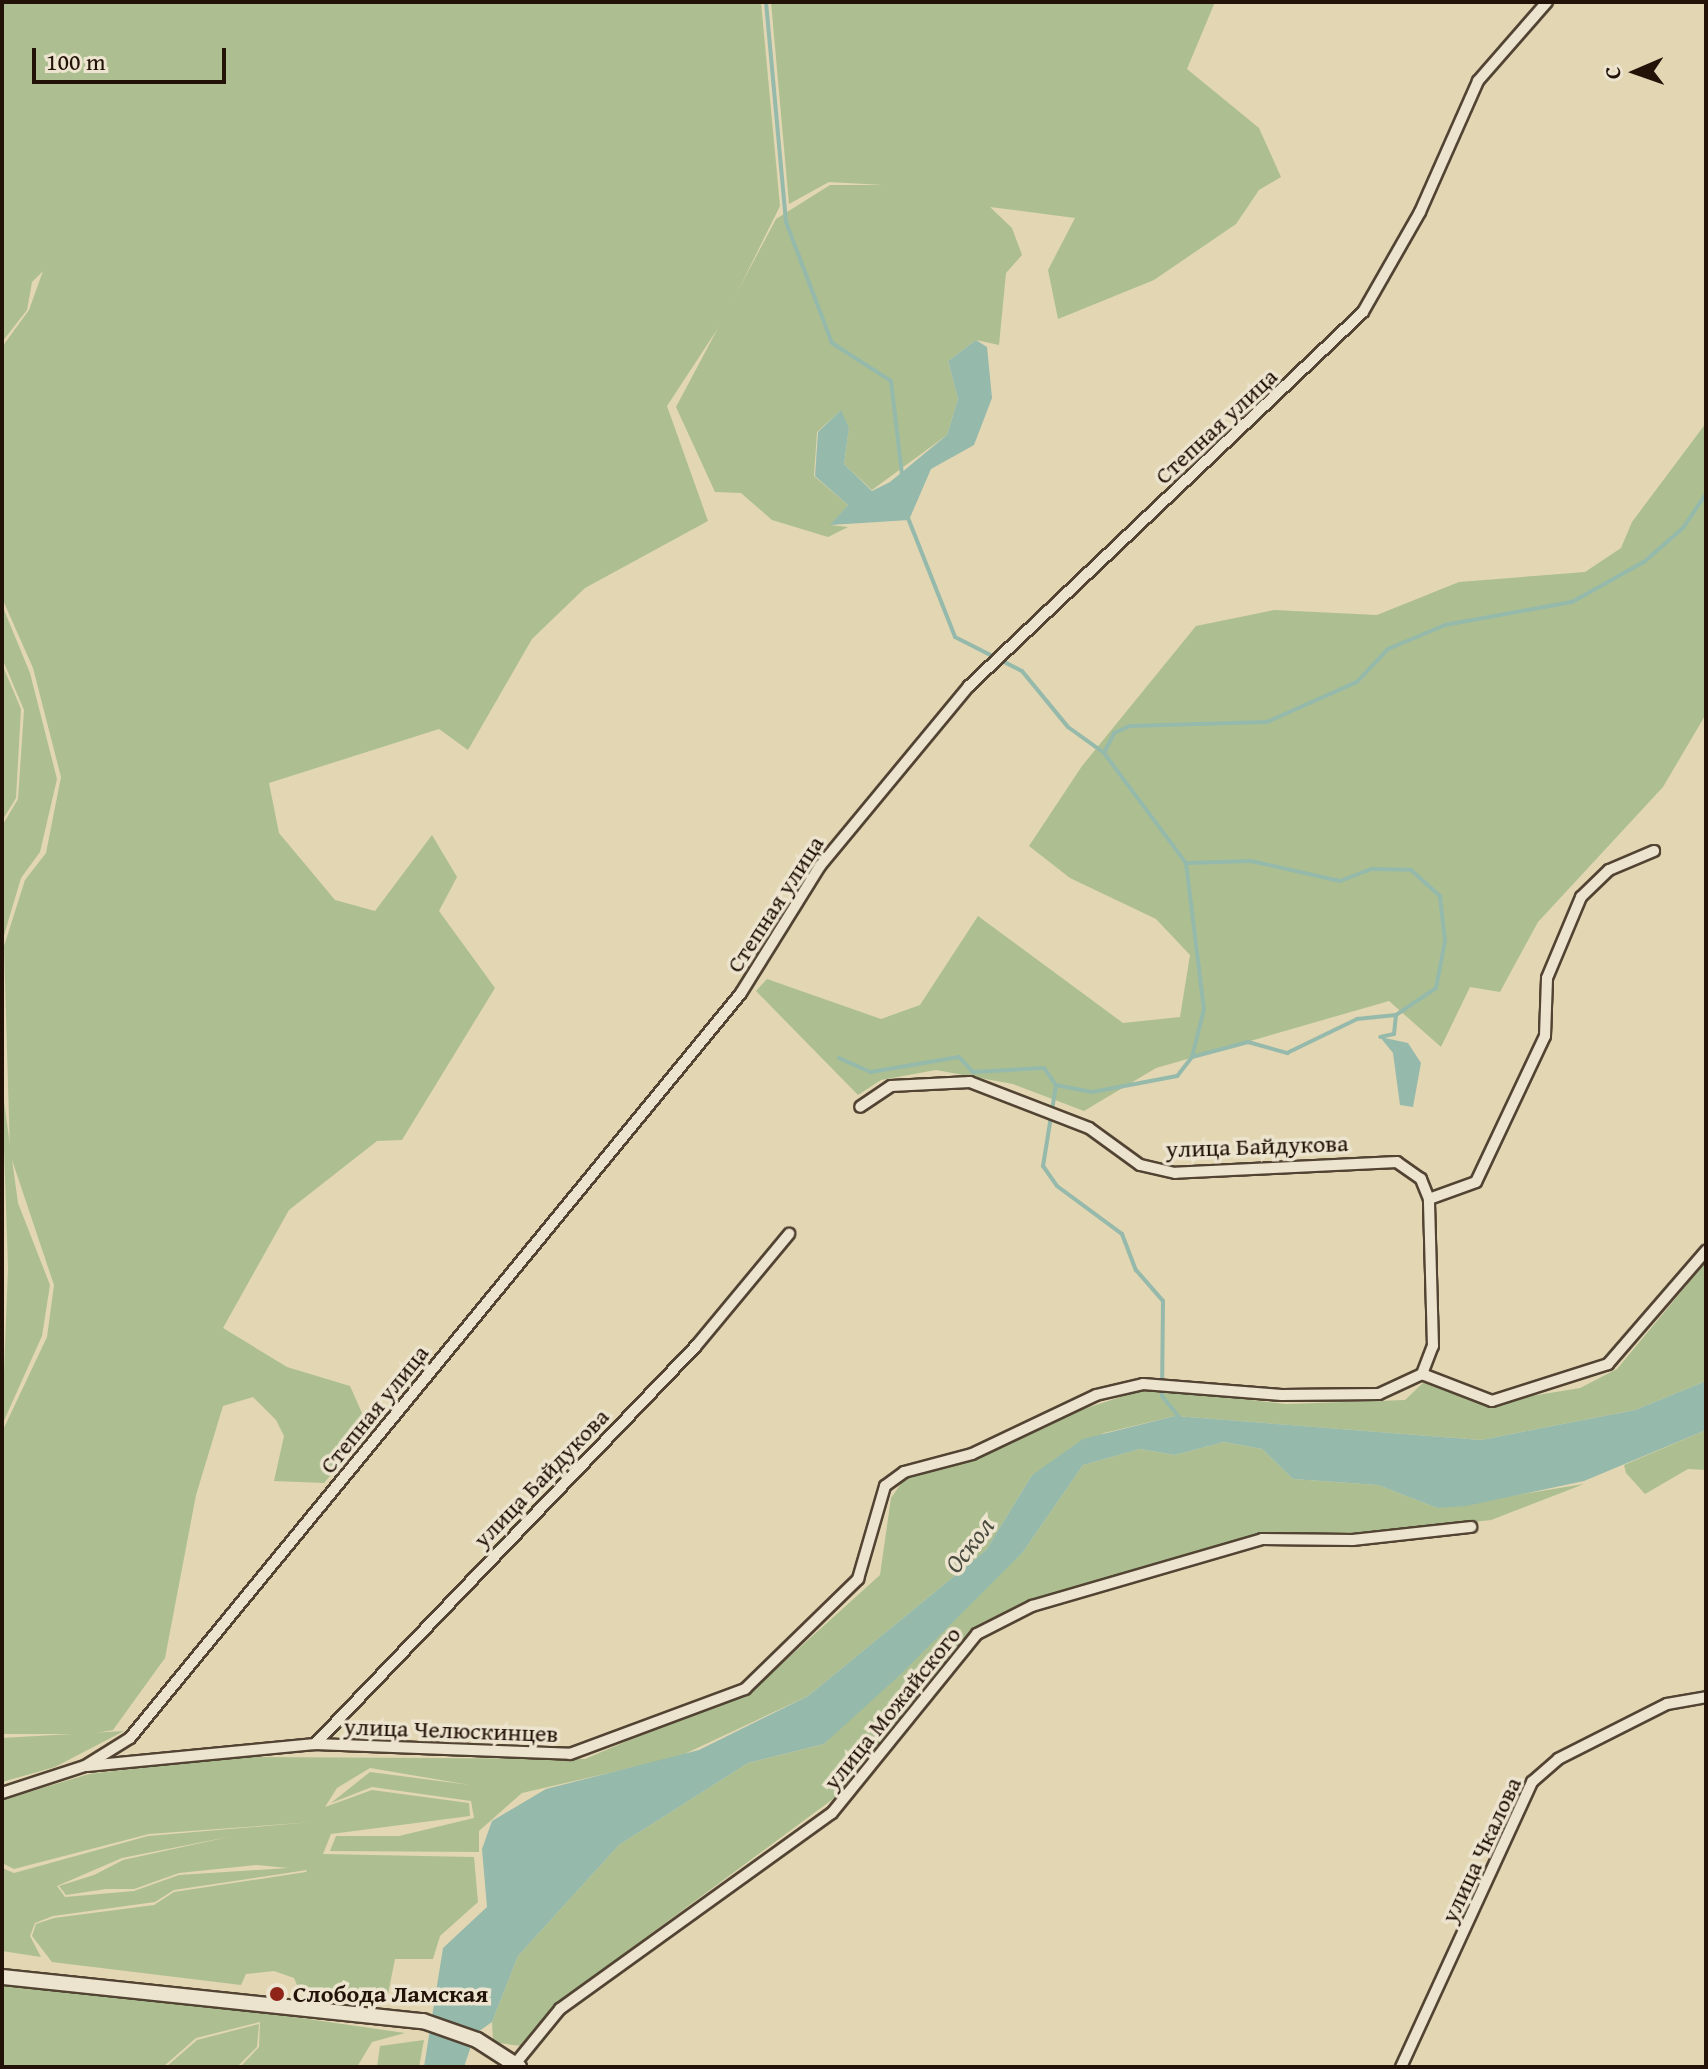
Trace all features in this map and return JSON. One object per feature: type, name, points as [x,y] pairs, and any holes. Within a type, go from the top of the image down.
[{"type":"main road","points":[[2,1977],[423,2021],[477,2040],[517,2066]]},
{"type":"street","name":"Степная улица","points":[[2,1793],[85,1766],[130,1738],[741,993],[820,866],[989,664],[1363,312],[1420,212],[1478,81],[1547,2]]},
{"type":"street","points":[[1654,851],[1609,870],[1581,897],[1547,978],[1545,1036],[1476,1182],[1429,1199],[1433,1346],[1422,1374],[1492,1401],[1608,1364],[1706,1251]]},
{"type":"street","name":"улица Байдукова","points":[[860,1107],[891,1086],[936,1080],[970,1082],[1044,1108],[1089,1128],[1140,1165],[1175,1173],[1397,1162],[1421,1179],[1429,1199]]},
{"type":"street","name":"улица Байдукова","points":[[315,1744],[696,1346],[789,1234]]},
{"type":"street","name":"улица Челюскинцев","points":[[85,1766],[315,1744],[570,1754],[745,1689],[858,1579],[885,1486],[904,1472],[972,1454],[1096,1395],[1174,1383],[1282,1395],[1379,1394],[1422,1374]]},
{"type":"street","name":"улица Можайского","points":[[517,2066],[560,2009],[832,1813],[977,1634],[1032,1606],[1262,1539],[1353,1540],[1471,1527]]},
{"type":"street","name":"улица Чкалова","points":[[1401,2067],[1532,1782],[1558,1759],[1667,1704],[1706,1697]]},
{"type":"green space","points":[[2,2],[761,2],[780,206],[724,319],[667,406],[708,521],[585,588],[532,639],[468,750],[439,729],[269,783],[279,833],[335,900],[375,911],[432,835],[457,877],[439,911],[495,988],[402,1140],[377,1141],[289,1210],[223,1328],[287,1367],[350,1386],[362,1413],[346,1457],[324,1483],[274,1481],[284,1436],[276,1420],[253,1397],[223,1406],[196,1495],[165,1658],[113,1730],[90,1734],[2,1734],[2,1432],[47,1337],[54,1285],[10,1154],[4,946],[25,880],[46,853],[61,777],[33,668],[2,598],[2,347],[29,310],[43,271],[32,282],[27,310],[2,342]]},
{"type":"green space","points":[[771,2],[1215,2],[1187,69],[1259,128],[1281,177],[1259,190],[1236,224],[1154,280],[1058,319],[1048,270],[1075,218],[990,207],[1012,228],[1022,255],[1006,273],[999,345],[976,340],[948,361],[958,399],[947,435],[872,490],[844,464],[849,428],[840,411],[817,432],[814,476],[848,505],[831,525],[848,527],[828,537],[772,520],[741,493],[715,492],[676,407],[776,219],[830,185],[883,185],[829,182],[789,204]]},
{"type":"green space","points":[[1706,423],[1706,714],[1663,787],[1538,922],[1500,992],[1470,987],[1441,1047],[1389,1001],[1156,1068],[1084,1111],[1013,1084],[936,1070],[881,1080],[858,1095],[756,991],[767,979],[881,1019],[920,1005],[978,916],[1123,1023],[1180,1017],[1190,955],[1156,919],[1070,878],[1029,846],[1082,766],[1196,626],[1274,610],[1377,615],[1459,582],[1585,572],[1621,548],[1632,522]]},
{"type":"green space","points":[[2,605],[30,673],[57,779],[40,852],[21,878],[2,942],[2,826],[18,799],[24,710],[2,658]]},
{"type":"green space","points":[[2,664],[21,709],[16,798],[2,821]]},
{"type":"green space","points":[[2,1087],[18,1203],[50,1285],[42,1336],[2,1425],[8,1268]]},
{"type":"green space","points":[[1706,1262],[1706,1381],[1635,1410],[1481,1440],[1175,1416],[1104,1433],[1032,1475],[986,1550],[808,1696],[678,1757],[522,1793],[479,1831],[479,1852],[330,1851],[336,1836],[399,1836],[474,1818],[471,1801],[372,1787],[331,1803],[370,1772],[470,1785],[370,1768],[337,1788],[325,1807],[372,1790],[469,1803],[470,1816],[331,1834],[323,1854],[474,1857],[478,1902],[440,1936],[433,1959],[395,1959],[387,1999],[300,1992],[294,1978],[274,1971],[246,1974],[241,1985],[52,1962],[32,1936],[36,1924],[54,1918],[154,1905],[174,1892],[307,1870],[174,1890],[155,1902],[53,1916],[35,1923],[30,1936],[41,1957],[2,1951],[2,1868],[14,1873],[148,1836],[313,1822],[149,1834],[14,1869],[2,1863],[2,1800],[89,1774],[236,1757],[585,1759],[758,1685],[880,1575],[891,1498],[905,1478],[974,1461],[1047,1421],[1148,1388],[1286,1404],[1405,1400],[1426,1380],[1489,1403],[1580,1388],[1617,1369]],"holes":[[[233,1836],[123,1860],[94,1875],[59,1886],[66,1895],[106,1889],[134,1889],[179,1873],[257,1865],[288,1868],[179,1875],[134,1891],[65,1897],[57,1886],[122,1858]]]},
{"type":"green space","points":[[1706,1430],[1706,1470],[1688,1469],[1645,1494],[1626,1473],[1624,1465]]},
{"type":"green space","points":[[1224,1442],[1262,1449],[1293,1479],[1378,1485],[1437,1508],[1584,1484],[1491,1520],[1358,1535],[1257,1534],[1030,1600],[974,1631],[845,1790],[553,2006],[521,2046],[493,2042],[492,2022],[518,1956],[619,1845],[748,1763],[824,1744],[1023,1552],[1083,1465],[1140,1449],[1175,1455]]},
{"type":"green space","points":[[124,1731],[55,1767],[2,1782],[2,1738]]},
{"type":"green space","points":[[2,1986],[149,1996],[405,2033],[372,2042],[357,2067],[240,2067],[259,2047],[260,2022],[196,2038],[163,2067],[2,2067]]},
{"type":"green space","points":[[259,2024],[257,2047],[237,2067],[166,2067],[197,2040]]},
{"type":"green space","points":[[424,2040],[419,2067],[377,2067],[380,2046]]},
{"type":"shaded area","points":[[976,340],[987,347],[992,398],[974,445],[931,469],[909,520],[830,525],[848,505],[815,476],[818,432],[841,410],[849,428],[844,464],[872,491],[890,482],[947,435],[958,399],[948,361]]},
{"type":"shaded area","points":[[1380,1037],[1408,1043],[1421,1063],[1413,1107],[1400,1105],[1393,1053]]},
{"type":"shaded area","points":[[1706,1381],[1706,1430],[1584,1481],[1466,1506],[1437,1508],[1378,1485],[1293,1479],[1262,1449],[1224,1442],[1175,1455],[1140,1449],[1083,1465],[1023,1552],[900,1675],[824,1744],[748,1763],[619,1845],[518,1956],[492,2022],[475,2034],[464,2067],[424,2067],[443,1948],[487,1907],[482,1849],[492,1821],[546,1789],[699,1750],[808,1696],[986,1550],[1032,1475],[1083,1439],[1175,1416],[1481,1440],[1635,1410]]},
{"type":"waterway","points":[[766,2],[786,222],[832,343],[891,381],[902,474]]},
{"type":"waterway","points":[[1104,753],[1114,733],[1130,726],[1267,722],[1357,682],[1388,649],[1445,625],[1572,602],[1644,562],[1683,528],[1706,494]]},
{"type":"waterway","points":[[908,518],[955,637],[1022,671],[1068,727],[1104,753],[1186,863],[1204,1009],[1192,1057],[1177,1076],[1092,1092],[1056,1085]]},
{"type":"waterway","points":[[1186,863],[1251,861],[1340,881],[1372,869],[1411,870],[1440,896],[1445,941],[1436,988],[1396,1015]]},
{"type":"waterway","points":[[1192,1057],[1248,1042],[1287,1053],[1357,1019],[1396,1015],[1394,1034],[1380,1037]]},
{"type":"waterway","points":[[839,1058],[871,1072],[959,1057],[973,1072],[1044,1068],[1056,1085],[1043,1166],[1057,1186],[1122,1234],[1136,1270],[1163,1301],[1162,1396],[1180,1418]]},
{"type":"place","name":"Слобода Ламская","points":[[277,1994]]},
{"type":"water label","name":"Оскол","points":[[969,1545]]}]
